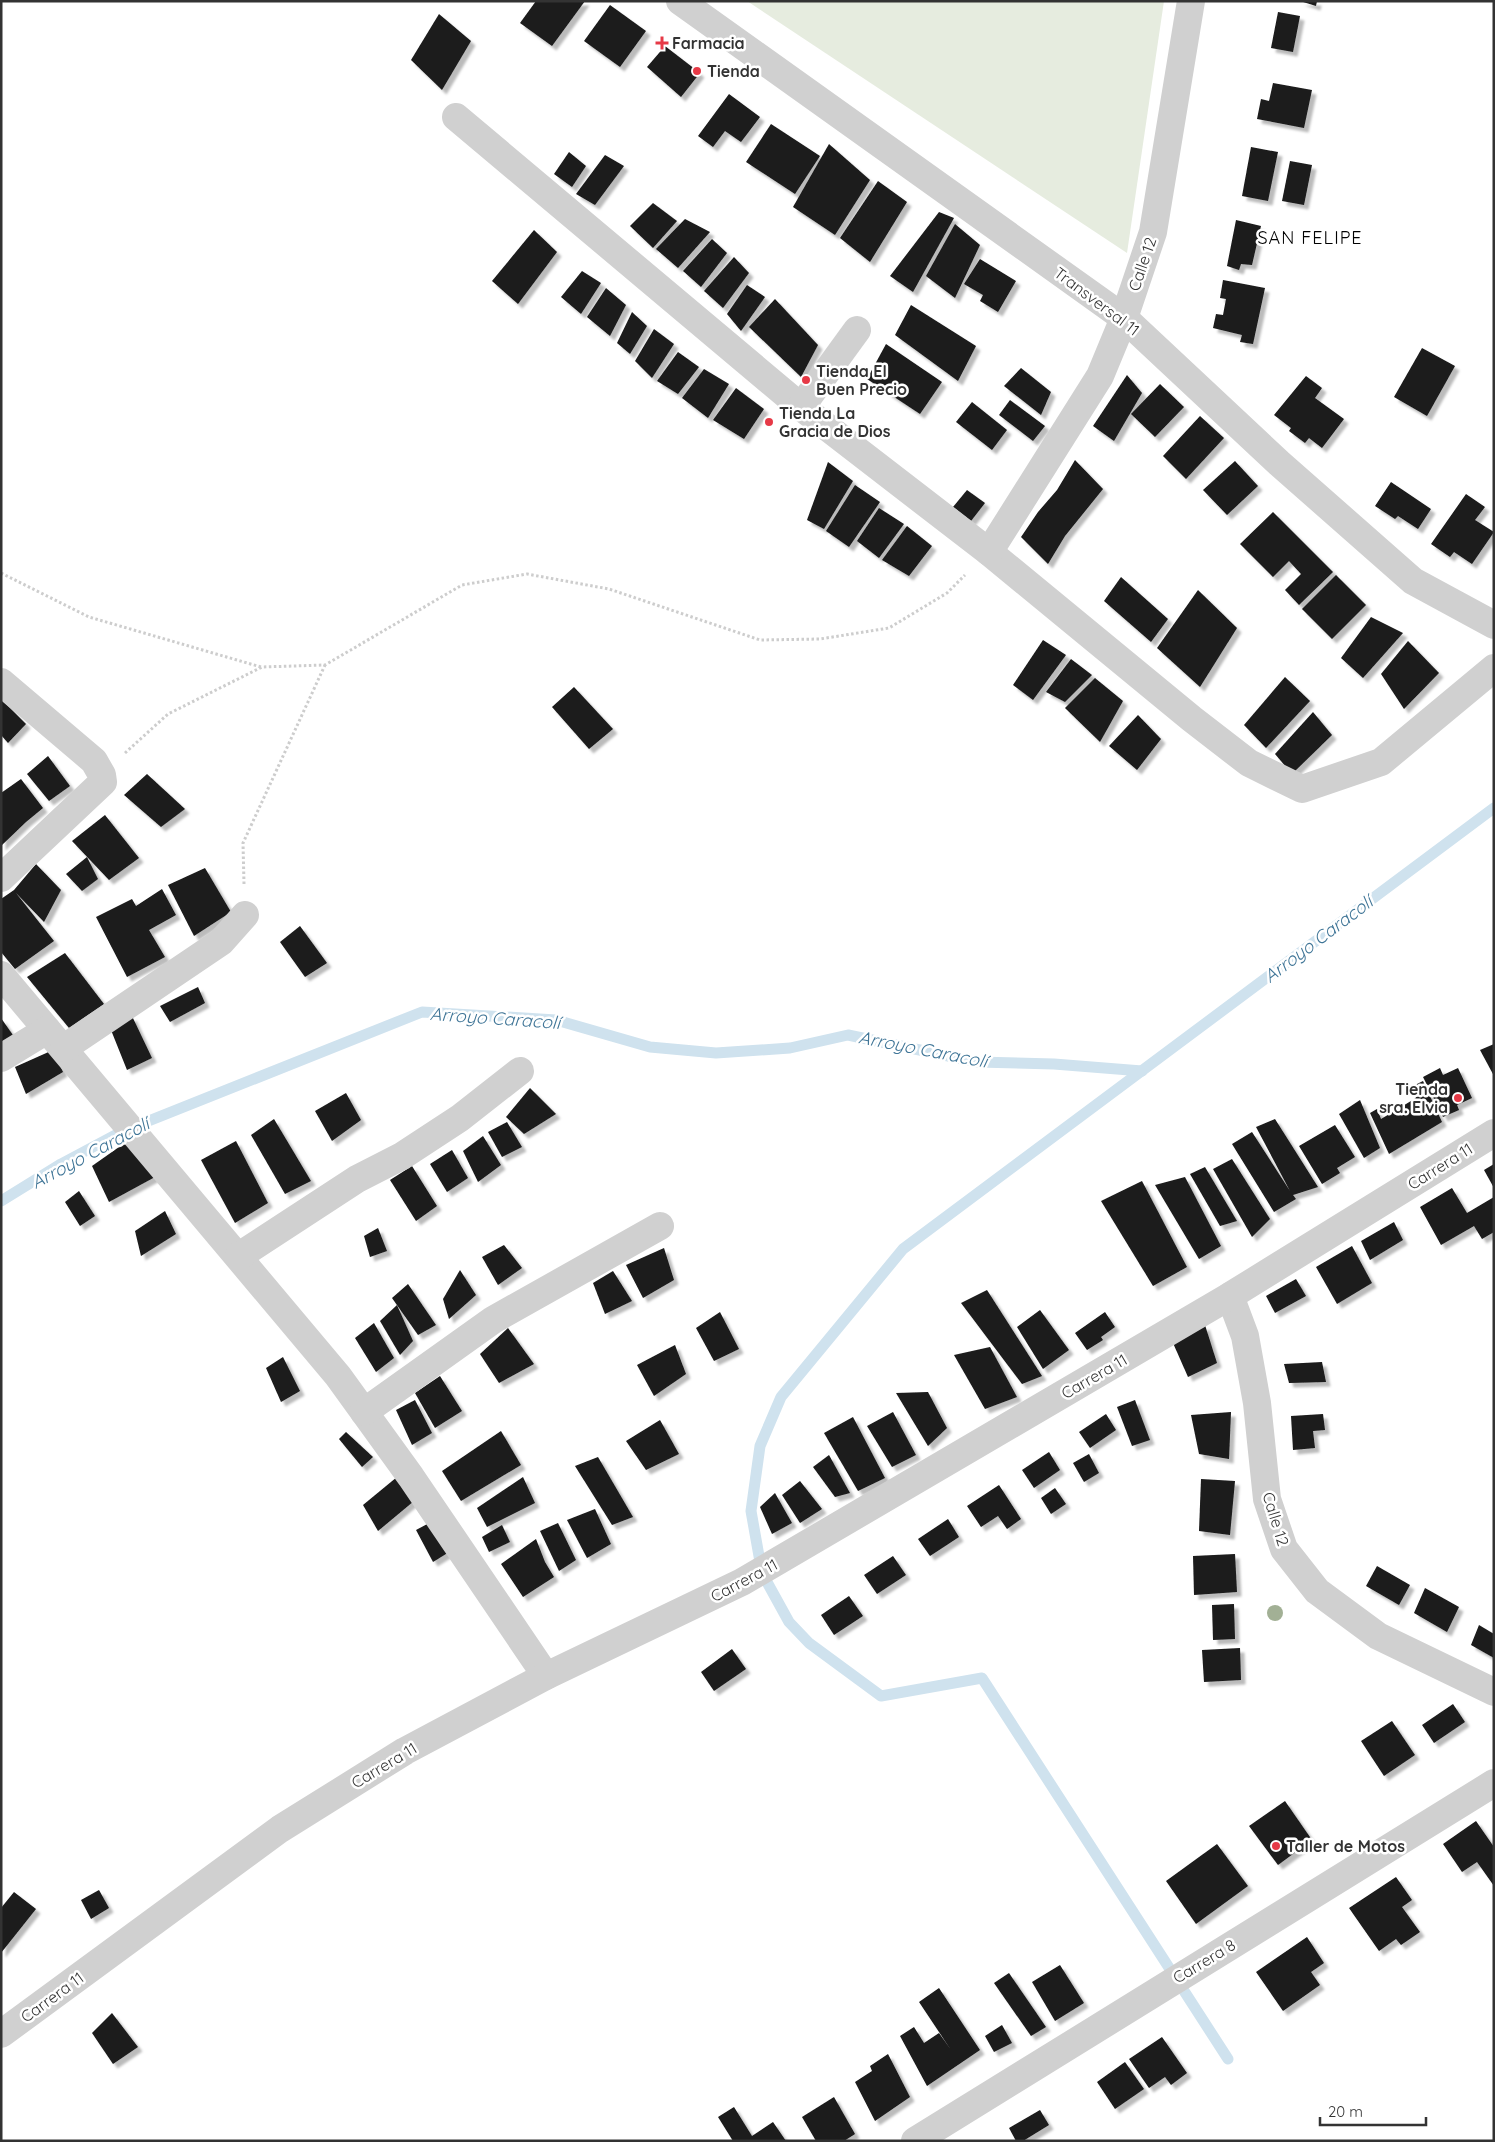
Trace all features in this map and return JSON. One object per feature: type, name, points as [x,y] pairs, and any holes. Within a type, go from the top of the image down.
[{"type":"street","name":"Transversal 11","points":[[680,1],[1124,318],[1279,463],[1413,580],[1494,625]]},
{"type":"street","name":"Calle 12","points":[[989,552],[1100,376],[1124,318],[1153,232],[1191,1]]},
{"type":"street","points":[[456,117],[800,407],[989,552],[1249,763],[1302,789],[1381,762],[1494,668]]},
{"type":"street","points":[[800,407],[857,330]]},
{"type":"street","points":[[1,682],[94,761],[102,775],[103,782],[1,878]]},
{"type":"street","points":[[1,1058],[56,1039],[221,942],[245,915]]},
{"type":"street","points":[[1,975],[338,1376],[546,1676]]},
{"type":"street","points":[[239,1256],[357,1180],[402,1156],[460,1118],[520,1071]]},
{"type":"street","name":"Carrera 11","points":[[1,2034],[280,1829],[405,1751],[546,1676],[742,1582],[1230,1296],[1494,1133]]},
{"type":"street","points":[[364,1412],[493,1320],[660,1226]]},
{"type":"street","name":"Calle 12","points":[[1230,1296],[1245,1336],[1257,1403],[1267,1499],[1284,1549],[1317,1591],[1378,1636],[1494,1692]]},
{"type":"street","name":"Carrera 8","points":[[915,2141],[1494,1783]]},
{"type":"path","points":[[1,572],[89,617],[262,667],[325,665],[462,585],[527,574],[609,589],[760,640],[820,639],[881,630],[889,628],[947,593],[989,552]]},
{"type":"path","points":[[245,915],[243,843],[325,665]]},
{"type":"path","points":[[102,775],[168,714],[262,667]]},
{"type":"shaded area","points":[[747,1],[1164,1],[1127,253]]},
{"type":"building","points":[[536,1],[585,1],[552,46],[520,23]]},
{"type":"building","points":[[1300,1],[1317,1],[1316,6]]},
{"type":"building","points":[[610,5],[646,31],[620,67],[584,41]]},
{"type":"building","points":[[1278,12],[1300,16],[1293,52],[1271,48]]},
{"type":"building","points":[[439,14],[471,41],[442,90],[411,60]]},
{"type":"building","points":[[665,46],[700,73],[681,97],[647,67]]},
{"type":"building","points":[[1273,83],[1312,90],[1304,128],[1257,119],[1261,99],[1269,101]]},
{"type":"building","points":[[729,94],[760,117],[741,142],[725,131],[713,147],[698,136]]},
{"type":"building","points":[[771,124],[820,156],[795,194],[746,162]]},
{"type":"building","points":[[829,144],[870,180],[835,235],[793,207]]},
{"type":"building","points":[[1251,147],[1278,152],[1268,201],[1242,196]]},
{"type":"building","points":[[569,152],[586,166],[572,187],[554,174]]},
{"type":"building","points":[[605,155],[624,166],[595,205],[576,194]]},
{"type":"building","points":[[1290,161],[1312,165],[1304,205],[1282,201]]},
{"type":"building","points":[[878,181],[907,202],[870,262],[840,238]]},
{"type":"building","points":[[653,203],[677,221],[653,248],[630,226]]},
{"type":"building","points":[[939,212],[954,218],[913,292],[890,276]]},
{"type":"building","points":[[685,219],[710,232],[678,268],[656,249]]},
{"type":"building","points":[[1236,220],[1261,226],[1252,265],[1241,264],[1239,270],[1227,266]]},
{"type":"building","points":[[955,224],[980,245],[955,298],[926,276]]},
{"type":"building","points":[[534,230],[557,252],[518,304],[492,281]]},
{"type":"building","points":[[712,239],[727,253],[701,287],[683,271]]},
{"type":"building","points":[[734,257],[749,273],[723,308],[704,291]]},
{"type":"building","points":[[980,259],[1016,281],[998,312],[980,301],[983,295],[964,284]]},
{"type":"building","points":[[582,271],[601,283],[581,314],[561,297]]},
{"type":"building","points":[[1223,280],[1265,288],[1253,344],[1240,342],[1242,335],[1213,328],[1216,314],[1223,315],[1226,299],[1220,298]]},
{"type":"building","points":[[747,285],[765,297],[741,331],[727,314]]},
{"type":"building","points":[[606,288],[626,305],[610,336],[587,317]]},
{"type":"building","points":[[775,299],[818,345],[801,377],[749,327]]},
{"type":"building","points":[[911,305],[976,346],[958,381],[895,335]]},
{"type":"building","points":[[632,312],[647,326],[630,354],[617,343]]},
{"type":"building","points":[[654,329],[674,344],[652,378],[635,361]]},
{"type":"building","points":[[886,344],[942,382],[920,414],[867,379]]},
{"type":"building","points":[[1422,348],[1455,366],[1427,416],[1394,397]]},
{"type":"building","points":[[678,352],[699,367],[678,394],[657,381]]},
{"type":"building","points":[[1021,368],[1051,392],[1041,415],[1004,386]]},
{"type":"building","points":[[704,369],[729,384],[708,418],[682,398]]},
{"type":"building","points":[[1127,375],[1142,393],[1114,441],[1093,426]]},
{"type":"building","points":[[1306,376],[1322,388],[1315,398],[1344,419],[1322,448],[1309,438],[1305,443],[1289,431],[1291,428],[1274,415]]},
{"type":"building","points":[[1160,384],[1184,407],[1155,437],[1131,414]]},
{"type":"building","points":[[736,388],[764,409],[744,439],[713,420]]},
{"type":"building","points":[[1010,400],[1045,426],[1033,441],[999,415]]},
{"type":"building","points":[[972,402],[1007,430],[992,450],[956,422]]},
{"type":"building","points":[[1200,416],[1224,438],[1186,479],[1163,456]]},
{"type":"building","points":[[1075,460],[1103,489],[1065,536],[1048,564],[1021,537],[1038,512],[1057,490]]},
{"type":"building","points":[[1235,461],[1258,486],[1227,515],[1203,490]]},
{"type":"building","points":[[828,462],[853,481],[824,529],[807,520]]},
{"type":"building","points":[[1391,482],[1431,509],[1418,529],[1398,516],[1395,519],[1375,506]]},
{"type":"building","points":[[855,485],[880,502],[849,547],[826,531]]},
{"type":"building","points":[[967,490],[985,503],[971,521],[953,507]]},
{"type":"building","points":[[1466,494],[1485,507],[1475,520],[1494,532],[1472,564],[1454,552],[1450,557],[1431,544]]},
{"type":"building","points":[[879,508],[904,524],[879,558],[857,541]]},
{"type":"building","points":[[1273,512],[1333,572],[1299,605],[1285,590],[1301,574],[1289,561],[1273,577],[1240,544]]},
{"type":"building","points":[[907,526],[932,546],[909,576],[882,560]]},
{"type":"building","points":[[1336,575],[1366,605],[1332,639],[1302,609]]},
{"type":"building","points":[[1121,577],[1168,619],[1151,642],[1104,601]]},
{"type":"building","points":[[1198,590],[1237,628],[1200,687],[1157,648]]},
{"type":"building","points":[[1371,617],[1403,633],[1363,678],[1341,658]]},
{"type":"building","points":[[1043,640],[1066,655],[1033,700],[1013,685]]},
{"type":"building","points":[[1408,641],[1439,673],[1404,709],[1381,674]]},
{"type":"building","points":[[1071,659],[1092,675],[1065,702],[1046,692]]},
{"type":"building","points":[[1285,677],[1310,701],[1266,748],[1244,725]]},
{"type":"building","points":[[1095,678],[1123,701],[1100,742],[1065,708]]},
{"type":"building","points":[[574,687],[613,729],[589,749],[552,707]]},
{"type":"building","points":[[1,699],[26,724],[8,743],[1,735]]},
{"type":"building","points":[[1313,712],[1332,735],[1292,774],[1275,754]]},
{"type":"building","points":[[1138,715],[1161,739],[1137,770],[1109,746]]},
{"type":"building","points":[[48,756],[70,786],[49,801],[27,774]]},
{"type":"building","points":[[147,774],[185,809],[161,827],[124,795]]},
{"type":"building","points":[[21,779],[43,808],[1,846],[1,793]]},
{"type":"building","points":[[105,815],[139,858],[109,880],[72,841]]},
{"type":"building","points":[[87,857],[98,879],[82,891],[66,874]]},
{"type":"building","points":[[36,864],[61,890],[44,922],[16,893],[54,941],[15,969],[1,952],[1,899],[14,890]]},
{"type":"building","points":[[205,868],[231,912],[194,936],[168,885]]},
{"type":"building","points":[[162,889],[176,915],[149,930],[165,957],[127,977],[96,917],[132,899],[136,906]]},
{"type":"building","points":[[300,926],[327,963],[305,977],[280,942]]},
{"type":"building","points":[[65,953],[104,1004],[69,1028],[27,977]]},
{"type":"building","points":[[198,987],[205,1003],[170,1022],[160,1006]]},
{"type":"building","points":[[132,1016],[152,1058],[127,1070],[111,1030]]},
{"type":"building","points":[[1,1018],[15,1038],[1,1046]]},
{"type":"building","points":[[1494,1044],[1494,1076],[1480,1050]]},
{"type":"building","points":[[53,1050],[63,1072],[26,1094],[15,1067]]},
{"type":"building","points":[[1440,1068],[1443,1075],[1458,1068],[1472,1098],[1457,1105],[1459,1110],[1443,1117],[1423,1077]]},
{"type":"building","points":[[1423,1081],[1442,1122],[1389,1154],[1370,1113],[1377,1109],[1381,1119],[1416,1098],[1411,1087]]},
{"type":"building","points":[[530,1088],[556,1114],[524,1134],[506,1117]]},
{"type":"building","points":[[346,1093],[361,1120],[332,1141],[315,1111]]},
{"type":"building","points":[[1360,1100],[1380,1148],[1364,1158],[1339,1114]]},
{"type":"building","points":[[274,1119],[311,1181],[285,1194],[251,1135]]},
{"type":"building","points":[[1275,1119],[1318,1187],[1293,1195],[1296,1199],[1274,1212],[1232,1144],[1252,1132],[1290,1191],[1256,1127]]},
{"type":"building","points":[[507,1122],[522,1147],[502,1157],[488,1132]]},
{"type":"building","points":[[1335,1125],[1355,1157],[1337,1168],[1340,1173],[1322,1184],[1299,1146]]},
{"type":"building","points":[[483,1136],[501,1165],[478,1182],[463,1151]]},
{"type":"building","points":[[129,1140],[155,1177],[109,1202],[92,1166]]},
{"type":"building","points":[[236,1141],[268,1203],[235,1223],[201,1160]]},
{"type":"building","points":[[452,1150],[468,1178],[447,1192],[430,1164]]},
{"type":"building","points":[[1232,1159],[1270,1219],[1252,1237],[1213,1169]]},
{"type":"building","points":[[1494,1164],[1494,1188],[1484,1170]]},
{"type":"building","points":[[412,1166],[437,1206],[416,1221],[390,1180]]},
{"type":"building","points":[[1205,1167],[1237,1221],[1220,1226],[1190,1174]]},
{"type":"building","points":[[1185,1177],[1221,1246],[1199,1259],[1155,1185]]},
{"type":"building","points":[[1142,1181],[1187,1267],[1153,1286],[1101,1201]]},
{"type":"building","points":[[1452,1188],[1467,1213],[1494,1197],[1494,1232],[1482,1239],[1474,1226],[1441,1245],[1420,1207]]},
{"type":"building","points":[[79,1191],[95,1216],[80,1226],[65,1202]]},
{"type":"building","points":[[165,1211],[176,1234],[141,1256],[135,1231]]},
{"type":"building","points":[[1394,1222],[1403,1240],[1370,1260],[1361,1241]]},
{"type":"building","points":[[378,1228],[387,1251],[370,1257],[364,1236]]},
{"type":"building","points":[[504,1245],[522,1268],[498,1285],[482,1257]]},
{"type":"building","points":[[1352,1246],[1372,1283],[1337,1304],[1316,1267]]},
{"type":"building","points":[[664,1248],[674,1280],[643,1298],[626,1265]]},
{"type":"building","points":[[460,1270],[476,1295],[449,1319],[443,1299]]},
{"type":"building","points":[[613,1271],[632,1301],[605,1314],[593,1283]]},
{"type":"building","points":[[1296,1279],[1306,1296],[1275,1313],[1266,1296]]},
{"type":"building","points":[[408,1284],[436,1325],[418,1335],[392,1298]]},
{"type":"building","points":[[987,1290],[1042,1376],[1022,1384],[961,1303]]},
{"type":"building","points":[[397,1305],[413,1341],[400,1355],[380,1321]]},
{"type":"building","points":[[1040,1310],[1069,1350],[1043,1369],[1017,1327]]},
{"type":"building","points":[[720,1312],[739,1349],[714,1361],[696,1328]]},
{"type":"building","points":[[1105,1312],[1115,1327],[1101,1337],[1103,1340],[1087,1350],[1075,1333]]},
{"type":"building","points":[[374,1323],[394,1358],[376,1372],[355,1338]]},
{"type":"building","points":[[1205,1325],[1217,1363],[1188,1377],[1173,1343]]},
{"type":"building","points":[[508,1328],[534,1364],[499,1383],[480,1354]]},
{"type":"building","points":[[675,1345],[686,1374],[654,1396],[637,1365]]},
{"type":"building","points":[[990,1347],[1017,1397],[985,1409],[954,1355]]},
{"type":"building","points":[[283,1357],[300,1391],[281,1402],[266,1368]]},
{"type":"building","points":[[1322,1362],[1326,1382],[1289,1383],[1284,1364]]},
{"type":"building","points":[[440,1376],[462,1411],[435,1428],[415,1393]]},
{"type":"building","points":[[928,1392],[947,1428],[928,1446],[896,1393]]},
{"type":"building","points":[[415,1400],[432,1433],[412,1445],[396,1410]]},
{"type":"building","points":[[1135,1400],[1150,1440],[1132,1446],[1117,1407]]},
{"type":"building","points":[[893,1412],[916,1455],[892,1467],[867,1426]]},
{"type":"building","points":[[1231,1412],[1229,1459],[1199,1454],[1191,1415]]},
{"type":"building","points":[[1106,1414],[1116,1430],[1090,1448],[1079,1432]]},
{"type":"building","points":[[1323,1414],[1325,1430],[1313,1431],[1315,1448],[1293,1450],[1291,1416]]},
{"type":"building","points":[[853,1417],[885,1478],[858,1491],[824,1433]]},
{"type":"building","points":[[660,1420],[679,1454],[646,1470],[626,1441]]},
{"type":"building","points":[[501,1431],[521,1465],[461,1501],[442,1471]]},
{"type":"building","points":[[346,1432],[373,1457],[362,1467],[339,1439]]},
{"type":"building","points":[[1049,1452],[1060,1470],[1034,1488],[1022,1470]]},
{"type":"building","points":[[1089,1454],[1099,1473],[1084,1482],[1073,1463]]},
{"type":"building","points":[[829,1455],[850,1493],[835,1497],[813,1467]]},
{"type":"building","points":[[598,1457],[633,1517],[612,1525],[575,1466]]},
{"type":"building","points":[[397,1477],[414,1501],[378,1531],[363,1505]]},
{"type":"building","points":[[523,1477],[535,1503],[487,1527],[477,1508]]},
{"type":"building","points":[[1201,1479],[1235,1481],[1230,1535],[1199,1531]]},
{"type":"building","points":[[800,1481],[822,1509],[800,1523],[782,1495]]},
{"type":"building","points":[[999,1485],[1021,1519],[1007,1529],[998,1516],[981,1527],[967,1506]]},
{"type":"building","points":[[1055,1488],[1066,1504],[1051,1514],[1041,1498]]},
{"type":"building","points":[[775,1493],[792,1523],[772,1534],[760,1507]]},
{"type":"building","points":[[595,1509],[611,1544],[587,1558],[567,1520]]},
{"type":"building","points":[[948,1519],[959,1537],[930,1556],[918,1539]]},
{"type":"building","points":[[433,1521],[454,1549],[433,1562],[416,1530]]},
{"type":"building","points":[[558,1523],[576,1560],[559,1571],[540,1531]]},
{"type":"building","points":[[502,1525],[510,1542],[489,1552],[482,1537]]},
{"type":"building","points":[[536,1539],[545,1562],[554,1577],[523,1597],[501,1564]]},
{"type":"building","points":[[1235,1554],[1237,1592],[1194,1595],[1193,1556]]},
{"type":"building","points":[[893,1556],[906,1575],[877,1594],[864,1575]]},
{"type":"building","points":[[1377,1566],[1410,1585],[1399,1605],[1366,1586]]},
{"type":"building","points":[[1425,1588],[1459,1607],[1447,1632],[1414,1613]]},
{"type":"building","points":[[849,1596],[863,1616],[834,1635],[821,1615]]},
{"type":"building","points":[[1234,1604],[1235,1639],[1213,1640],[1212,1605]]},
{"type":"building","points":[[1479,1625],[1494,1634],[1494,1658],[1471,1645]]},
{"type":"building","points":[[1240,1648],[1241,1680],[1204,1682],[1202,1650]]},
{"type":"building","points":[[732,1649],[746,1669],[714,1691],[701,1672]]},
{"type":"building","points":[[1453,1704],[1465,1722],[1434,1743],[1422,1725]]},
{"type":"building","points":[[1392,1721],[1415,1755],[1384,1776],[1361,1741]]},
{"type":"building","points":[[1285,1801],[1312,1840],[1278,1865],[1249,1826]]},
{"type":"building","points":[[1476,1821],[1494,1847],[1494,1886],[1477,1862],[1462,1872],[1443,1844]]},
{"type":"building","points":[[1217,1844],[1248,1886],[1196,1924],[1166,1881]]},
{"type":"building","points":[[1396,1877],[1412,1900],[1402,1907],[1420,1932],[1401,1945],[1396,1939],[1379,1951],[1349,1908]]},
{"type":"building","points":[[99,1890],[109,1908],[91,1919],[81,1900]]},
{"type":"building","points":[[14,1892],[36,1909],[1,1953],[1,1908]]},
{"type":"building","points":[[1307,1937],[1324,1963],[1311,1972],[1320,1985],[1283,2011],[1256,1972]]},
{"type":"building","points":[[1060,1965],[1084,2003],[1055,2021],[1032,1982]]},
{"type":"building","points":[[1009,1973],[1046,2027],[1031,2036],[994,1983]]},
{"type":"building","points":[[939,1988],[980,2050],[927,2086],[900,2036],[914,2027],[924,2043],[939,2033],[951,2050],[919,2002]]},
{"type":"building","points":[[112,2013],[138,2047],[113,2064],[92,2033]]},
{"type":"building","points":[[1002,2025],[1012,2043],[994,2052],[985,2036]]},
{"type":"building","points":[[1162,2037],[1187,2073],[1171,2085],[1165,2077],[1149,2088],[1129,2059]]},
{"type":"building","points":[[888,2054],[910,2097],[875,2121],[855,2082],[872,2071],[870,2066]]},
{"type":"building","points":[[1125,2062],[1144,2089],[1115,2109],[1097,2082]]},
{"type":"building","points":[[834,2097],[855,2134],[844,2141],[816,2141],[802,2117]]},
{"type":"building","points":[[734,2107],[752,2136],[773,2122],[786,2141],[733,2141],[718,2117]]},
{"type":"building","points":[[1040,2110],[1049,2125],[1023,2141],[1016,2141],[1009,2128]]},
{"type":"waterway","name":"Arroyo Caracolí","points":[[1228,2059],[982,1678],[881,1696],[809,1643],[789,1622],[762,1573],[751,1511],[760,1446],[781,1397],[903,1249],[1494,808]]},
{"type":"waterway","name":"Arroyo Caracolí","points":[[1,1201],[61,1164],[121,1132],[422,1012],[556,1020],[650,1047],[716,1053],[790,1048],[848,1035],[977,1062],[1054,1064],[1142,1071]]},
{"type":"place","name":"Farmacia","points":[[662,43]]},
{"type":"place","name":"Tienda","points":[[697,71]]},
{"type":"place","name":"Tienda El Buen Precio","points":[[806,380]]},
{"type":"place","name":"Tienda La Gracia de Dios","points":[[769,422]]},
{"type":"place","name":"Tienda sra. Elvia","points":[[1458,1098]]},
{"type":"place","name":"Taller de Motos","points":[[1276,1846]]},
{"type":"district","name":"SAN FELIPE","points":[[1310,237]]}]
